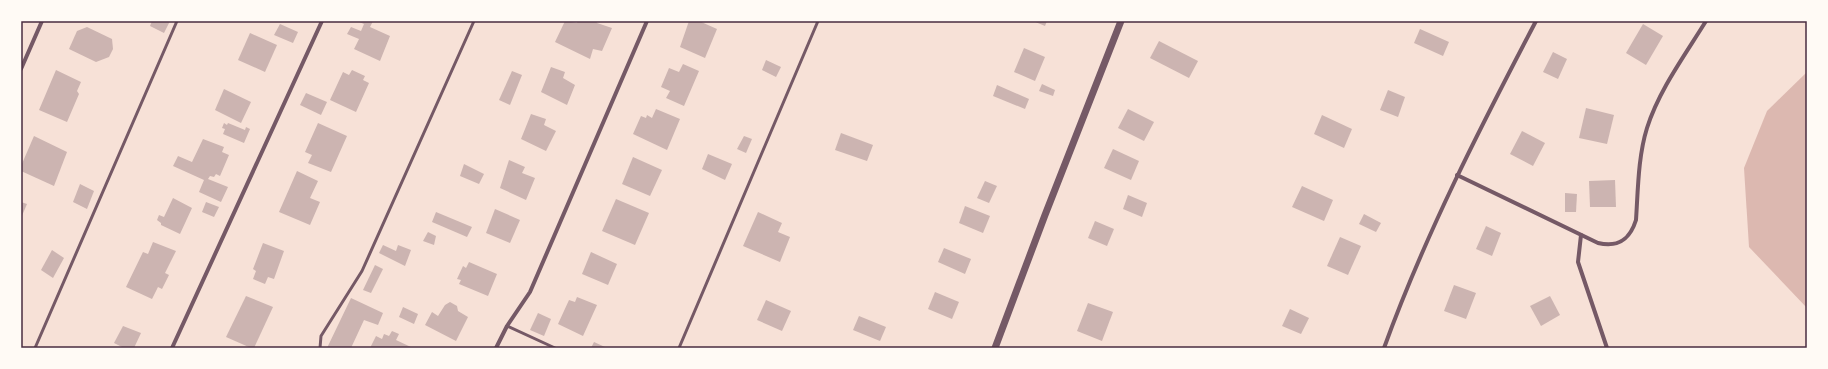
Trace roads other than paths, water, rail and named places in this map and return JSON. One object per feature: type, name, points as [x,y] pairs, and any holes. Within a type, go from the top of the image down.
[{"type":"street","points":[[21,69],[42,21]]},
{"type":"street","points":[[172,348],[322,21]]},
{"type":"street","points":[[496,348],[507,326],[530,292],[647,21]]},
{"type":"street","points":[[995,348],[1045,214],[1121,21]]},
{"type":"street","points":[[1384,348],[1414,267],[1457,175],[1536,21]]},
{"type":"street","points":[[1457,175],[1598,243],[1609,246],[1620,243],[1633,228],[1636,220],[1643,143],[1647,128],[1660,99],[1706,21]]},
{"type":"street","points":[[1581,235],[1578,248],[1578,262],[1607,348]]},
{"type":"lane","points":[[35,348],[177,21]]},
{"type":"lane","points":[[320,348],[321,336],[362,271],[474,21]]},
{"type":"lane","points":[[679,348],[818,21]]},
{"type":"lane","points":[[507,326],[555,348]]}]
